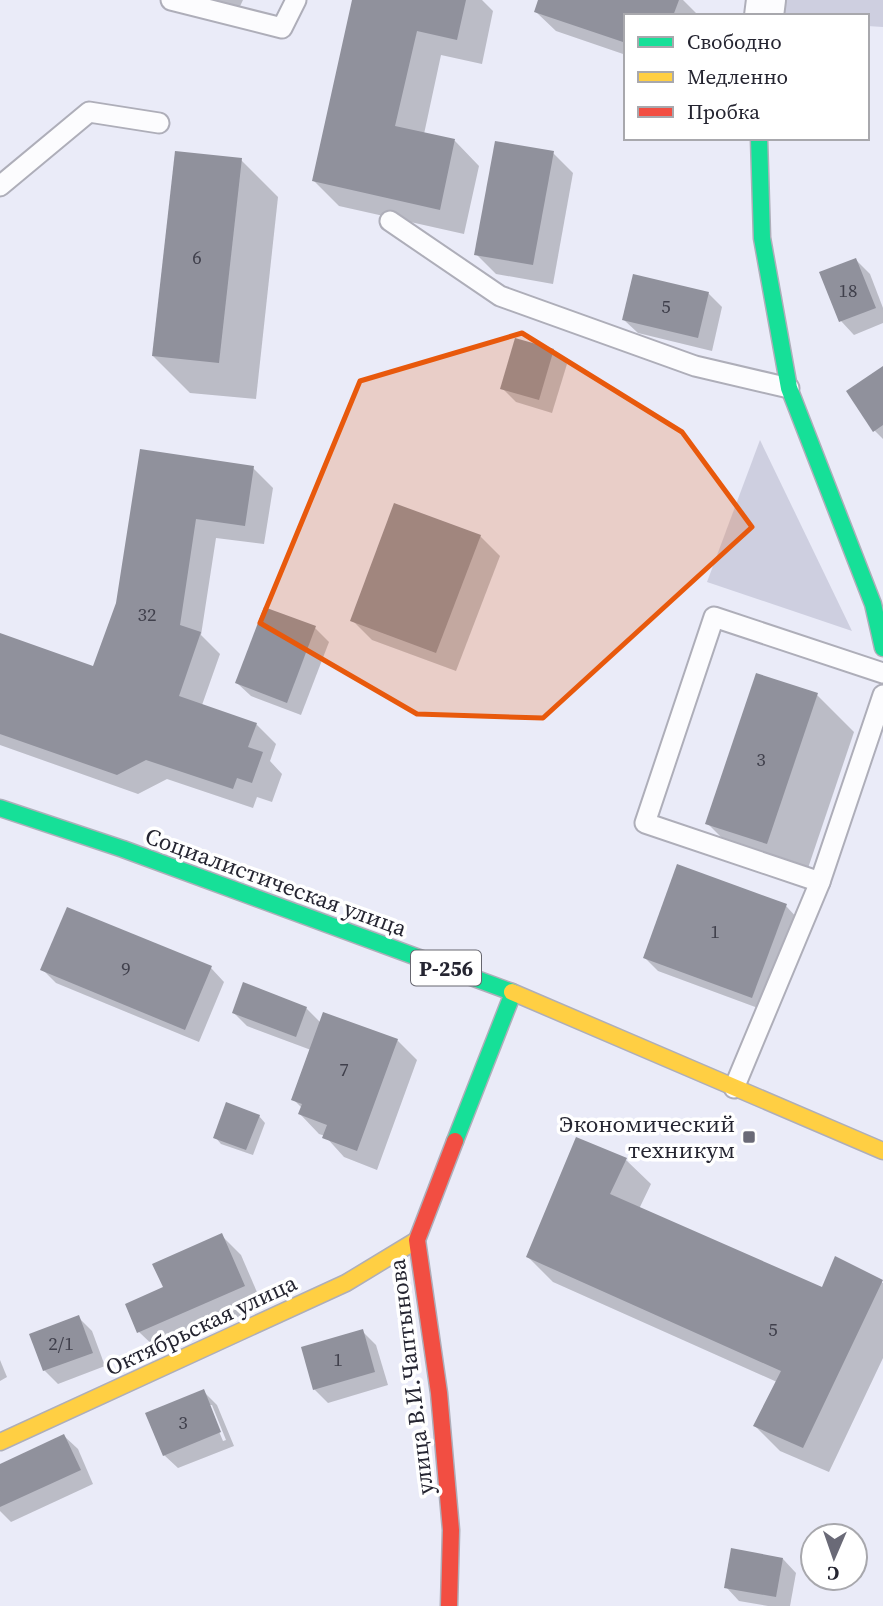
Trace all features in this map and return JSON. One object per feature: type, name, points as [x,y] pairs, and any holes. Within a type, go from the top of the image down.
[{"type":"street","points":[[759,140],[762,238],[789,388],[873,604],[883,648]]},
{"type":"street","name":"Социалистическая улица","points":[[0,808],[135,854],[513,993],[883,1151]]},
{"type":"street","name":"улица В.И.Чаптынова","points":[[449,1606],[452,1531],[438,1381],[417,1240],[513,993]]},
{"type":"street","name":"Октябрьская улица","points":[[0,1442],[346,1283],[417,1240]]},
{"type":"lane","points":[[171,0],[222,6],[282,28],[296,0]]},
{"type":"lane","points":[[0,186],[89,112],[159,123]]},
{"type":"lane","points":[[390,221],[500,296],[695,366],[789,388]]},
{"type":"lane","points":[[820,882],[645,823],[714,617],[883,673]]},
{"type":"lane","points":[[734,1088],[820,882],[883,695]]},
{"type":"highlighted area","points":[[522,333],[682,432],[752,527],[543,718],[417,714],[260,623],[360,381]]},
{"type":"shaded area","points":[[766,0],[883,0],[883,27],[869,26],[869,14],[764,14]]},
{"type":"shaded area","points":[[760,440],[852,631],[707,582]]},
{"type":"building","points":[[352,0],[466,0],[457,40],[417,31],[395,126],[455,139],[440,210],[312,181]]},
{"type":"building","points":[[538,0],[679,0],[674,14],[624,14],[624,42],[534,12]]},
{"type":"building","points":[[495,141],[554,151],[533,265],[474,255]]},
{"type":"building","points":[[175,151],[242,158],[219,363],[152,356]]},
{"type":"building","points":[[856,258],[876,308],[839,322],[819,272]]},
{"type":"building","points":[[633,274],[709,292],[698,338],[622,320]]},
{"type":"building","points":[[515,338],[554,349],[539,400],[500,389]]},
{"type":"building","points":[[883,366],[883,425],[873,432],[846,391]]},
{"type":"building","points":[[140,449],[254,466],[245,526],[196,519],[180,625],[201,632],[179,696],[257,723],[248,747],[263,752],[252,783],[237,778],[233,789],[146,760],[117,775],[0,734],[0,633],[93,666],[116,603]]},
{"type":"building","points":[[394,503],[481,535],[436,653],[350,621]]},
{"type":"building","points":[[264,607],[316,626],[287,703],[235,683]]},
{"type":"building","points":[[756,673],[818,693],[767,844],[705,824]]},
{"type":"building","points":[[677,864],[787,904],[752,998],[643,958]]},
{"type":"building","points":[[67,907],[212,966],[185,1030],[40,970]]},
{"type":"building","points":[[243,982],[307,1007],[296,1037],[232,1013]]},
{"type":"building","points":[[323,1012],[398,1039],[357,1151],[322,1138],[327,1125],[298,1114],[302,1104],[291,1100]]},
{"type":"building","points":[[226,1102],[260,1115],[246,1150],[213,1138]]},
{"type":"building","points":[[576,1137],[627,1158],[610,1194],[822,1287],[835,1256],[883,1280],[803,1448],[753,1426],[781,1371],[526,1257]]},
{"type":"building","points":[[222,1233],[245,1286],[137,1333],[125,1304],[163,1287],[152,1264]]},
{"type":"building","points":[[79,1315],[93,1353],[43,1371],[29,1334]]},
{"type":"building","points":[[363,1329],[375,1372],[313,1390],[301,1347]]},
{"type":"building","points":[[204,1389],[221,1432],[163,1456],[145,1413]]},
{"type":"building","points":[[64,1434],[81,1470],[0,1507],[0,1464]]},
{"type":"building","points":[[731,1548],[783,1558],[776,1597],[724,1588]]},
{"type":"traffic: fast","points":[[759,140],[762,238],[789,388],[873,604],[883,648]]},
{"type":"traffic: fast","points":[[0,808],[123,849],[512,992]]},
{"type":"traffic: fast","points":[[455,1141],[513,993]]},
{"type":"traffic: slow","points":[[512,992],[883,1151]]},
{"type":"traffic: slow","points":[[0,1442],[346,1283],[417,1240]]},
{"type":"traffic: jam","points":[[449,1606],[451,1530],[439,1393],[417,1240],[455,1141]]},
{"type":"place","name":"Экономический техникум","points":[[749,1137]]}]
